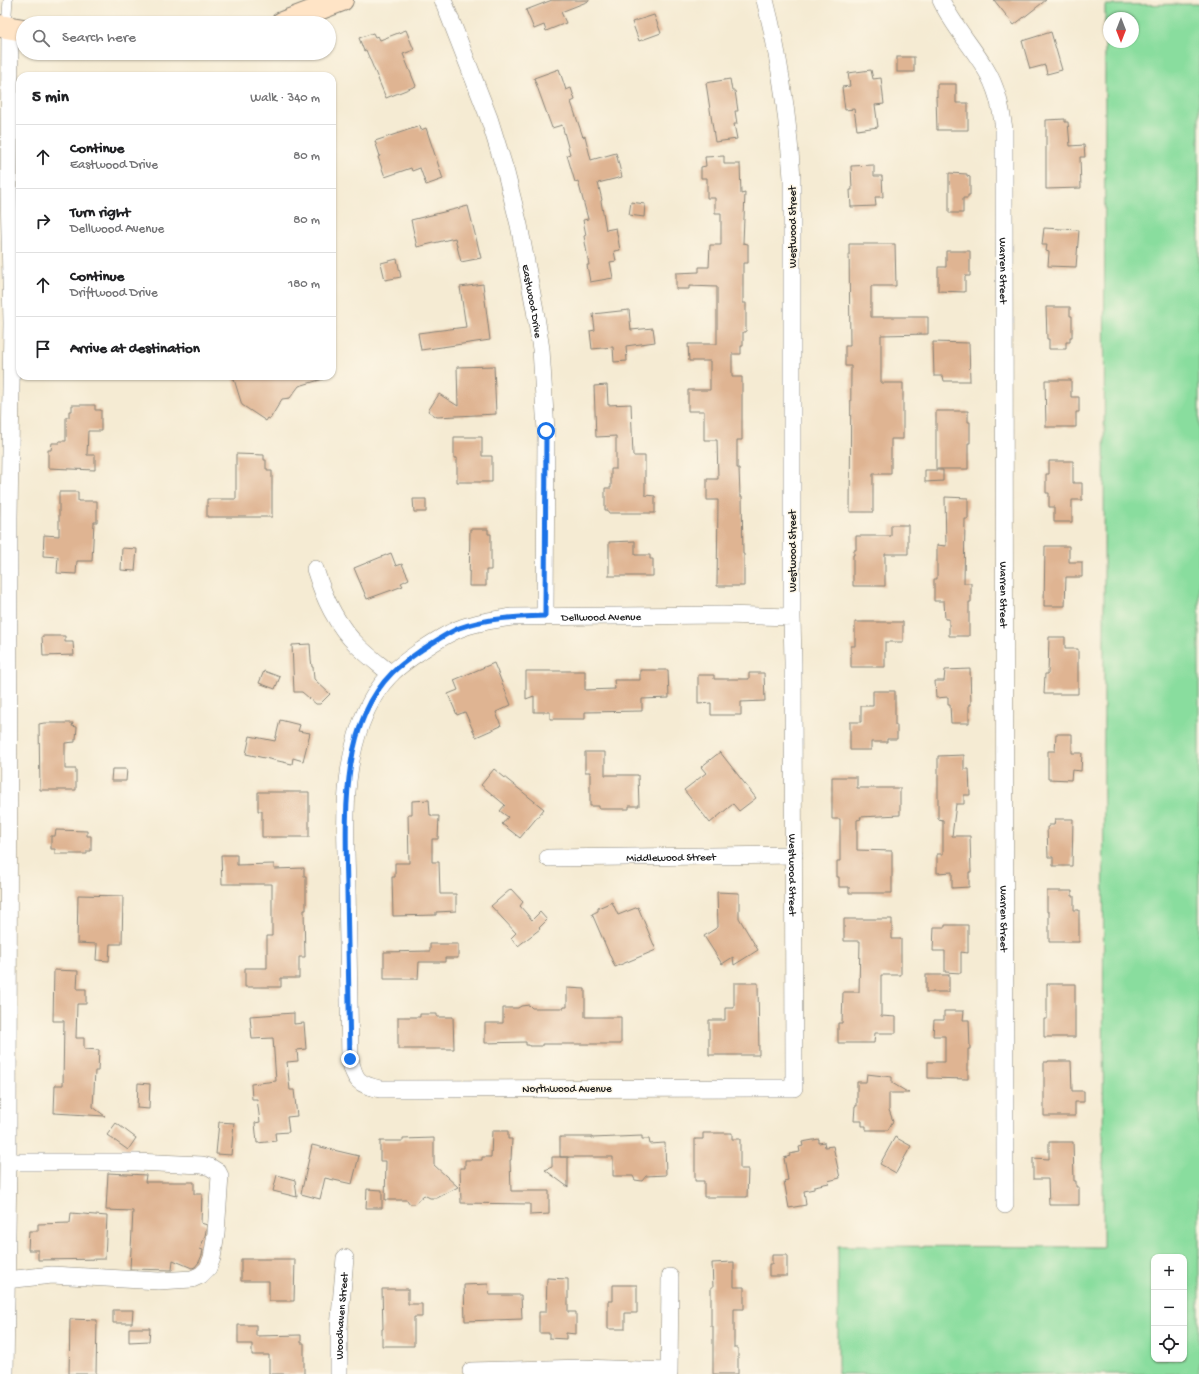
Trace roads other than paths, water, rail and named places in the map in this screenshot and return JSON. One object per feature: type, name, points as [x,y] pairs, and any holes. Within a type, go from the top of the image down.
[{"type":"street","points":[[300,16],[342,0]]},
{"type":"street","name":"Eastwood Drive","points":[[443,0],[489,118],[506,173],[519,225],[535,310],[541,349],[546,431],[545,616]]},
{"type":"street","name":"Westwood Street","points":[[765,0],[787,114],[792,178],[794,1088],[778,1088]]},
{"type":"street","name":"Warren Street","points":[[940,0],[952,20],[986,68],[998,96],[1004,129],[1005,1205]]},
{"type":"street","points":[[5,1374],[8,1162],[9,518],[12,323],[9,191],[10,28]]},
{"type":"street","points":[[315,569],[320,587],[342,628],[358,647],[392,674]]},
{"type":"street","name":"Dellwood Avenue","points":[[358,1081],[352,1070],[350,1059],[346,853],[348,781],[353,751],[361,724],[380,687],[392,674],[408,660],[439,638],[478,622],[512,617],[723,615],[792,617]]},
{"type":"street","name":"Middlewood Street","points":[[548,858],[794,855]]},
{"type":"street","name":"Northwood Avenue","points":[[358,1081],[368,1086],[380,1089],[778,1088]]},
{"type":"street","points":[[6,1280],[52,1275],[159,1281],[192,1279],[201,1275],[208,1268],[212,1258],[216,1233],[220,1176],[218,1172],[210,1167],[202,1165],[136,1162],[8,1162]]},
{"type":"street","name":"Woodhaven Street","points":[[339,1374],[339,1328],[345,1258]]},
{"type":"street","points":[[471,1371],[583,1368],[668,1372],[670,1277]]},
{"type":"lane","points":[[8,0],[10,28]]}]
